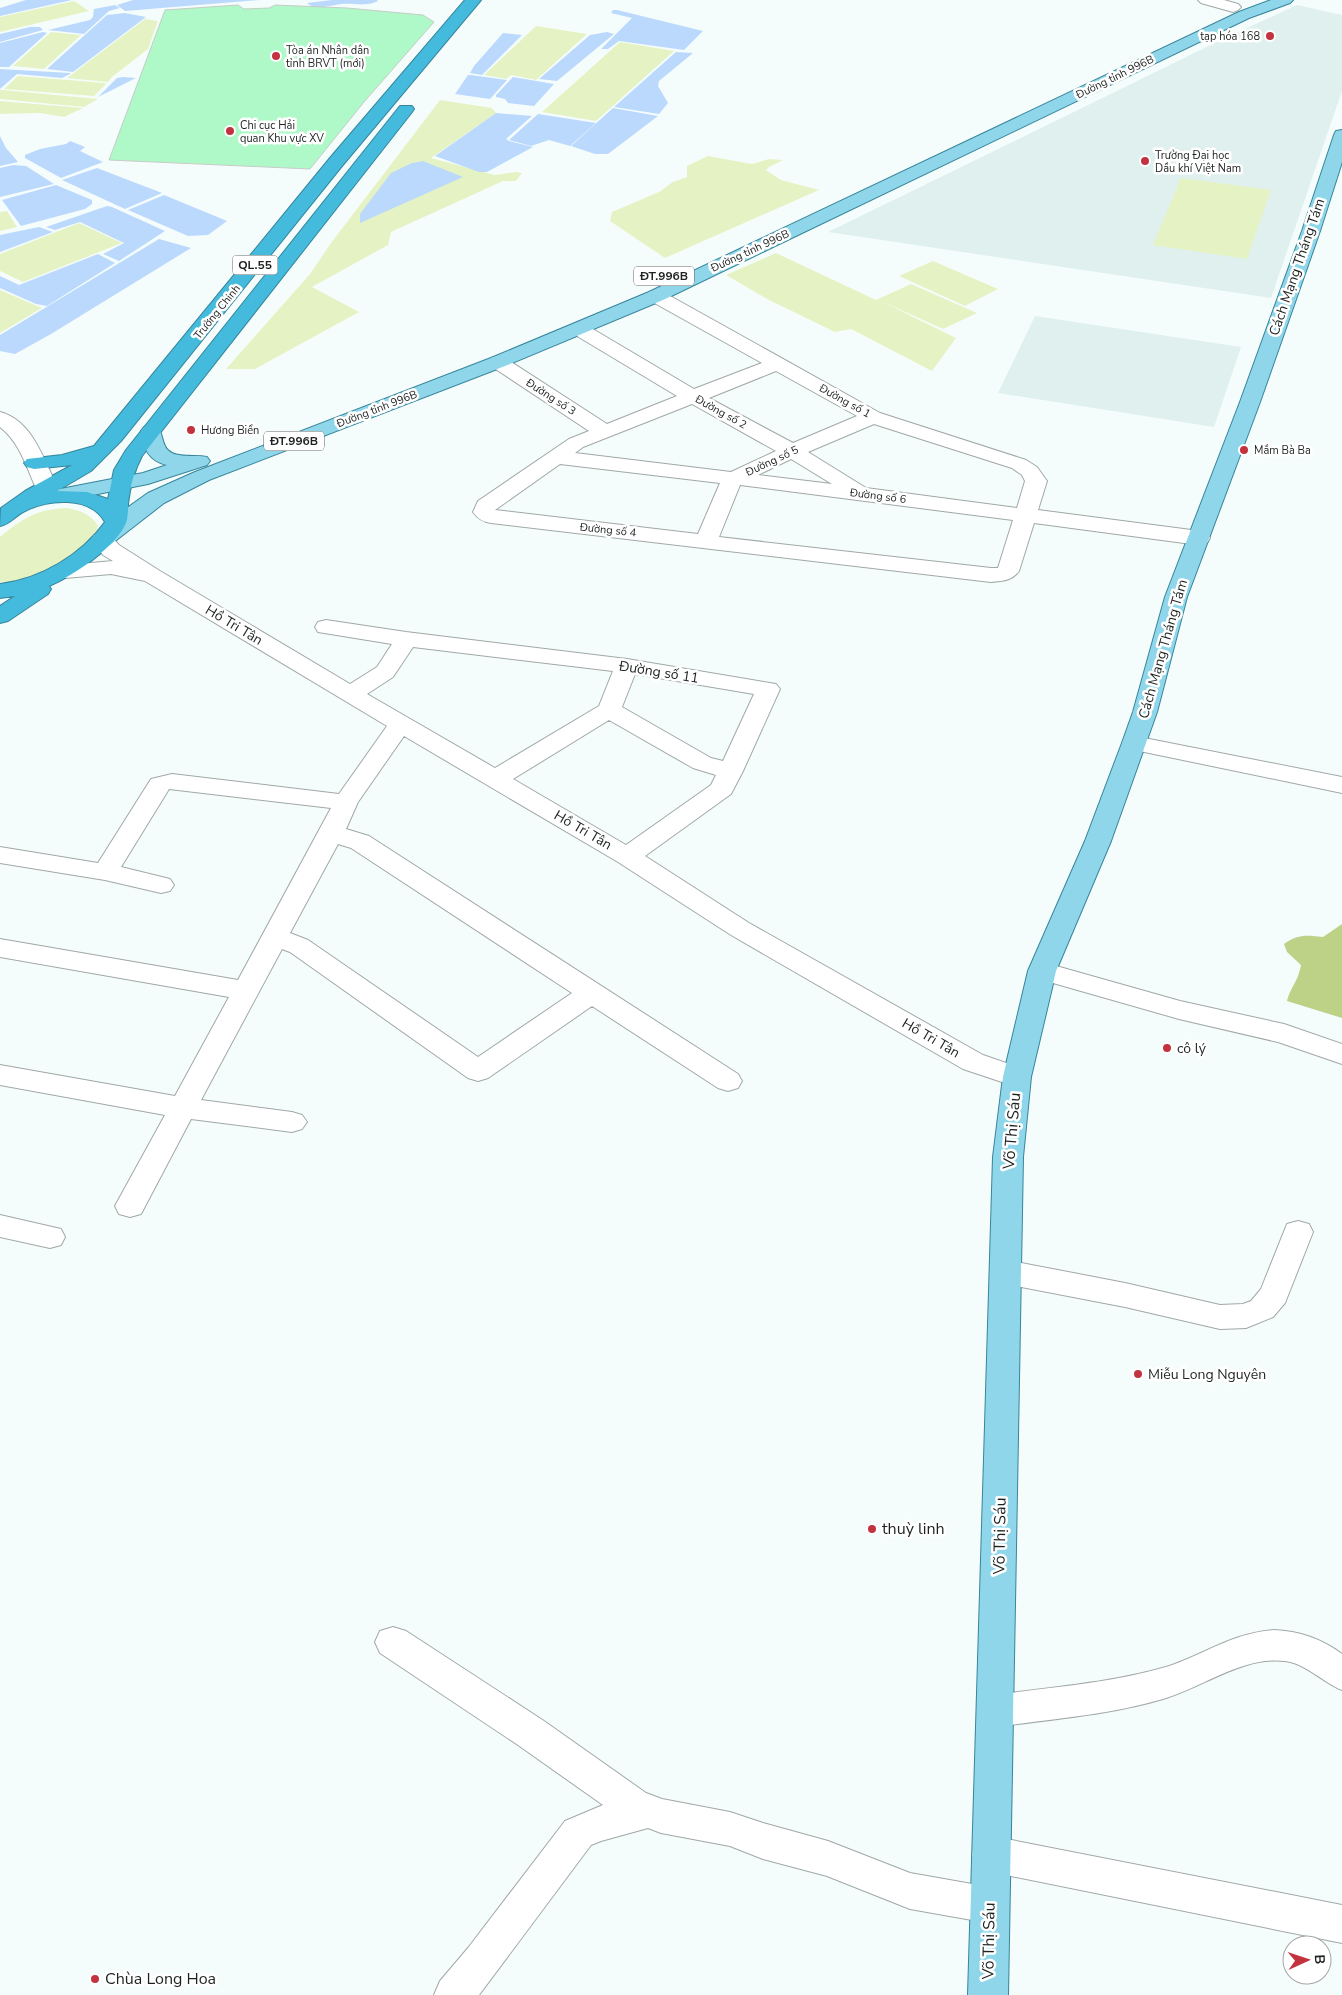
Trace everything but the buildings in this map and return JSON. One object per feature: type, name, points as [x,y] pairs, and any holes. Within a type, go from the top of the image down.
[{"type":"highway","name":"Trường Chinh","points":[[444,62],[480,4]]},
{"type":"highway","name":"Trường Chinh","points":[[52,491],[88,464],[114,437],[199,335],[336,162],[480,4]]},
{"type":"highway","name":"Trường Chinh","points":[[116,522],[119,484],[128,462],[204,361],[419,92]]},
{"type":"highway","points":[[34,463],[64,461],[78,457],[91,452],[114,437]]},
{"type":"highway","points":[[0,520],[17,507],[39,499],[52,491],[92,500],[109,509],[113,513],[116,522],[102,540],[65,571],[0,616]]},
{"type":"highway","points":[[0,591],[26,588],[42,583],[65,571]]},
{"type":"main road","name":"Đường tỉnh 996B","points":[[102,540],[156,498],[202,476],[498,362],[656,296],[1238,8],[1285,0]]},
{"type":"main road","name":"Cách Mạng Tháng Tám","points":[[1017,1077],[1042,971],[1098,841],[1134,743],[1145,712],[1176,597],[1307,240],[1342,135]]},
{"type":"main road","name":"Đường tỉnh 996B","points":[[52,491],[119,484],[148,478],[206,459],[515,343],[892,178]]},
{"type":"main road","points":[[151,431],[152,446],[157,454],[166,458],[184,461],[206,459]]},
{"type":"main road","name":"Võ Thị Sáu","points":[[988,1995],[1008,1157],[1017,1077]]},
{"type":"street","points":[[1206,0],[1238,8]]},
{"type":"street","name":"Đường số 1","points":[[656,296],[873,417],[1019,464],[1030,471],[1036,481],[1025,516]]},
{"type":"street","name":"Đường số 2","points":[[579,329],[693,397],[792,451],[864,494]]},
{"type":"street","name":"Đường số 3","points":[[498,362],[604,431]]},
{"type":"street","name":"Đường số 4","points":[[779,363],[576,443],[486,506],[484,512],[491,517],[992,575],[1003,574],[1008,571],[1025,516]]},
{"type":"street","name":"Đường số 5","points":[[706,541],[732,479],[873,417]]},
{"type":"street","points":[[0,418],[17,431],[52,491]]},
{"type":"street","name":"Đường số 6","points":[[556,457],[864,494],[1199,538]]},
{"type":"street","name":"Hồ Tri Tân","points":[[102,540],[111,550],[256,640],[351,693],[627,856],[740,929],[973,1062],[1017,1077]]},
{"type":"street","points":[[65,571],[111,567],[152,576]]},
{"type":"street","name":"Đường số 11","points":[[326,627],[406,639],[627,666],[768,689],[722,789],[627,856]]},
{"type":"street","points":[[351,693],[381,678],[388,672],[406,639]]},
{"type":"street","points":[[495,779],[609,710],[627,666]]},
{"type":"street","points":[[609,710],[702,763],[731,771]]},
{"type":"street","points":[[130,1206],[332,833],[346,802],[401,723]]},
{"type":"street","points":[[1134,743],[1342,785]]},
{"type":"street","points":[[105,872],[160,784],[172,781],[346,802]]},
{"type":"street","points":[[332,833],[360,842],[728,1081]]},
{"type":"street","points":[[0,855],[105,872],[161,886]]},
{"type":"street","points":[[275,937],[299,946],[478,1071],[591,993]]},
{"type":"street","points":[[0,948],[246,991]]},
{"type":"street","points":[[1042,971],[1179,1010],[1284,1034],[1342,1054]]},
{"type":"street","points":[[0,1075],[184,1108],[292,1122]]},
{"type":"street","points":[[0,1226],[50,1237]]},
{"type":"street","points":[[1006,1272],[1125,1295],[1220,1317],[1246,1316],[1262,1309],[1274,1295],[1298,1232]]},
{"type":"street","points":[[393,1642],[531,1733],[632,1805],[646,1812],[730,1829],[763,1841],[828,1859],[910,1891],[989,1905]]},
{"type":"street","points":[[996,1711],[1101,1696],[1165,1683],[1249,1648],[1274,1645],[1297,1648],[1314,1653],[1342,1674]]},
{"type":"street","points":[[454,1995],[482,1961],[578,1833],[594,1825],[646,1812]]},
{"type":"street","points":[[991,1854],[1342,1924]]},
{"type":"shaded area","name":"Trường Đại học Dầu khí Việt Nam","points":[[1297,5],[1342,15],[1342,91],[1271,298],[828,232],[1225,38]]},
{"type":"shaded area","points":[[1035,316],[1241,347],[1214,427],[998,393]]},
{"type":"green space","points":[[74,1],[89,11],[0,32],[0,17]]},
{"type":"green space","points":[[145,19],[158,21],[148,49],[108,82],[67,78]]},
{"type":"green space","points":[[536,26],[587,34],[536,80],[511,75],[506,79],[484,75]]},
{"type":"green space","points":[[51,32],[81,35],[44,69],[13,66]]},
{"type":"green space","points":[[620,42],[674,51],[596,121],[542,112]]},
{"type":"green space","points":[[18,76],[106,84],[94,96],[4,89]]},
{"type":"green space","points":[[0,90],[98,99],[84,107],[0,99]]},
{"type":"green space","points":[[440,100],[492,108],[496,113],[431,158],[495,175],[522,173],[516,181],[503,181],[391,232],[388,245],[312,287],[359,312],[255,369],[226,369],[310,274],[331,243]]},
{"type":"green space","points":[[0,101],[83,108],[64,117],[40,113],[0,114]]},
{"type":"green space","points":[[708,156],[752,164],[769,159],[783,160],[766,170],[781,180],[819,190],[665,258],[610,221],[612,212],[659,192],[673,182],[687,177],[687,166]]},
{"type":"green space","points":[[1181,178],[1271,190],[1247,259],[1153,245]]},
{"type":"green space","points":[[7,211],[17,227],[0,231],[0,212]]},
{"type":"green space","points":[[79,223],[122,243],[23,282],[0,271],[0,254]]},
{"type":"green space","points":[[776,253],[876,300],[911,284],[977,313],[943,329],[881,301],[956,338],[932,371],[851,329],[835,332],[767,299],[726,275]]},
{"type":"green space","points":[[933,261],[998,289],[965,306],[899,276]]},
{"type":"green space","points":[[0,290],[42,308],[0,333]]},
{"type":"green space","points":[[67,508],[84,513],[98,525],[97,531],[89,542],[41,576],[24,581],[0,582],[0,537],[31,516],[47,510]]},
{"type":"green space","points":[[1342,924],[1342,1018],[1287,1001],[1301,965],[1287,952],[1284,944],[1302,936],[1323,937]]},
{"type":"water","points":[[26,0],[72,0],[0,16],[0,8]]},
{"type":"water","points":[[133,0],[260,0],[125,11],[117,5]]},
{"type":"water","points":[[332,0],[378,1],[364,4],[319,7],[314,7],[307,3]]},
{"type":"water","points":[[115,5],[120,8],[109,11],[84,34],[48,30],[90,20],[93,17],[94,9]]},
{"type":"water","points":[[613,10],[703,31],[684,50],[619,41],[608,49],[601,49],[632,18],[611,13]]},
{"type":"water","points":[[125,13],[146,17],[73,72],[47,69],[107,15]]},
{"type":"water","points":[[30,27],[40,27],[43,30],[0,42],[0,34]]},
{"type":"water","points":[[43,32],[47,33],[9,67],[0,67],[0,43]]},
{"type":"water","points":[[607,32],[614,34],[557,81],[539,79],[590,35]]},
{"type":"water","points":[[503,33],[522,35],[482,75],[470,73],[474,66]]},
{"type":"water","points":[[676,52],[693,53],[659,81],[658,86],[668,103],[659,114],[614,107]]},
{"type":"water","points":[[0,69],[70,74],[62,78],[17,74],[0,89]]},
{"type":"water","points":[[468,75],[507,80],[490,99],[455,94]]},
{"type":"water","points":[[513,77],[554,84],[534,106],[508,103],[505,99],[496,97],[496,95]]},
{"type":"water","points":[[117,78],[136,78],[98,97]]},
{"type":"water","points":[[613,108],[658,116],[608,154],[595,154],[571,146]]},
{"type":"water","points":[[496,113],[532,116],[506,139],[533,147],[487,172],[479,172],[435,156]]},
{"type":"water","points":[[538,114],[596,123],[570,146],[549,140],[531,146],[509,140]]},
{"type":"water","points":[[0,136],[6,148],[18,162],[0,166]]},
{"type":"water","points":[[70,141],[85,147],[80,151],[103,162],[61,178],[25,158],[25,155],[40,149],[66,144]]},
{"type":"water","points":[[423,161],[463,177],[360,223],[360,214],[391,173],[412,163]]},
{"type":"water","points":[[13,165],[26,166],[54,184],[0,197],[0,168]]},
{"type":"water","points":[[97,168],[162,193],[125,209],[62,180]]},
{"type":"water","points":[[56,185],[92,200],[92,204],[85,209],[21,226],[2,200]]},
{"type":"water","points":[[164,195],[227,221],[208,235],[188,236],[128,210]]},
{"type":"water","points":[[107,206],[165,231],[119,261],[103,254],[124,243],[80,222],[55,230],[46,227]]},
{"type":"water","points":[[39,227],[53,232],[0,252],[0,235]]},
{"type":"water","points":[[159,239],[191,248],[15,354],[0,351],[0,335]]},
{"type":"water","points":[[98,254],[115,263],[47,306],[36,304],[0,288],[0,276],[19,285]]},
{"type":"place","name":"tạp hóa 168","points":[[1270,36]]},
{"type":"place","name":"Tòa án Nhân dân tỉnh BRVT (mới)","points":[[276,56]]},
{"type":"place","name":"Chi cục Hải quan Khu vực XV","points":[[230,131]]},
{"type":"place","name":"Trường Đại học Dầu khí Việt Nam","points":[[1145,161]]},
{"type":"place","name":"Hương Biển","points":[[191,430]]},
{"type":"place","name":"Mắm Bà Ba","points":[[1244,450]]},
{"type":"place","name":"cô lý","points":[[1167,1048]]},
{"type":"place","name":"Miễu Long Nguyên","points":[[1138,1374]]},
{"type":"place","name":"thuỳ linh","points":[[872,1529]]},
{"type":"place","name":"Chùa Long Hoa","points":[[95,1979]]}]
